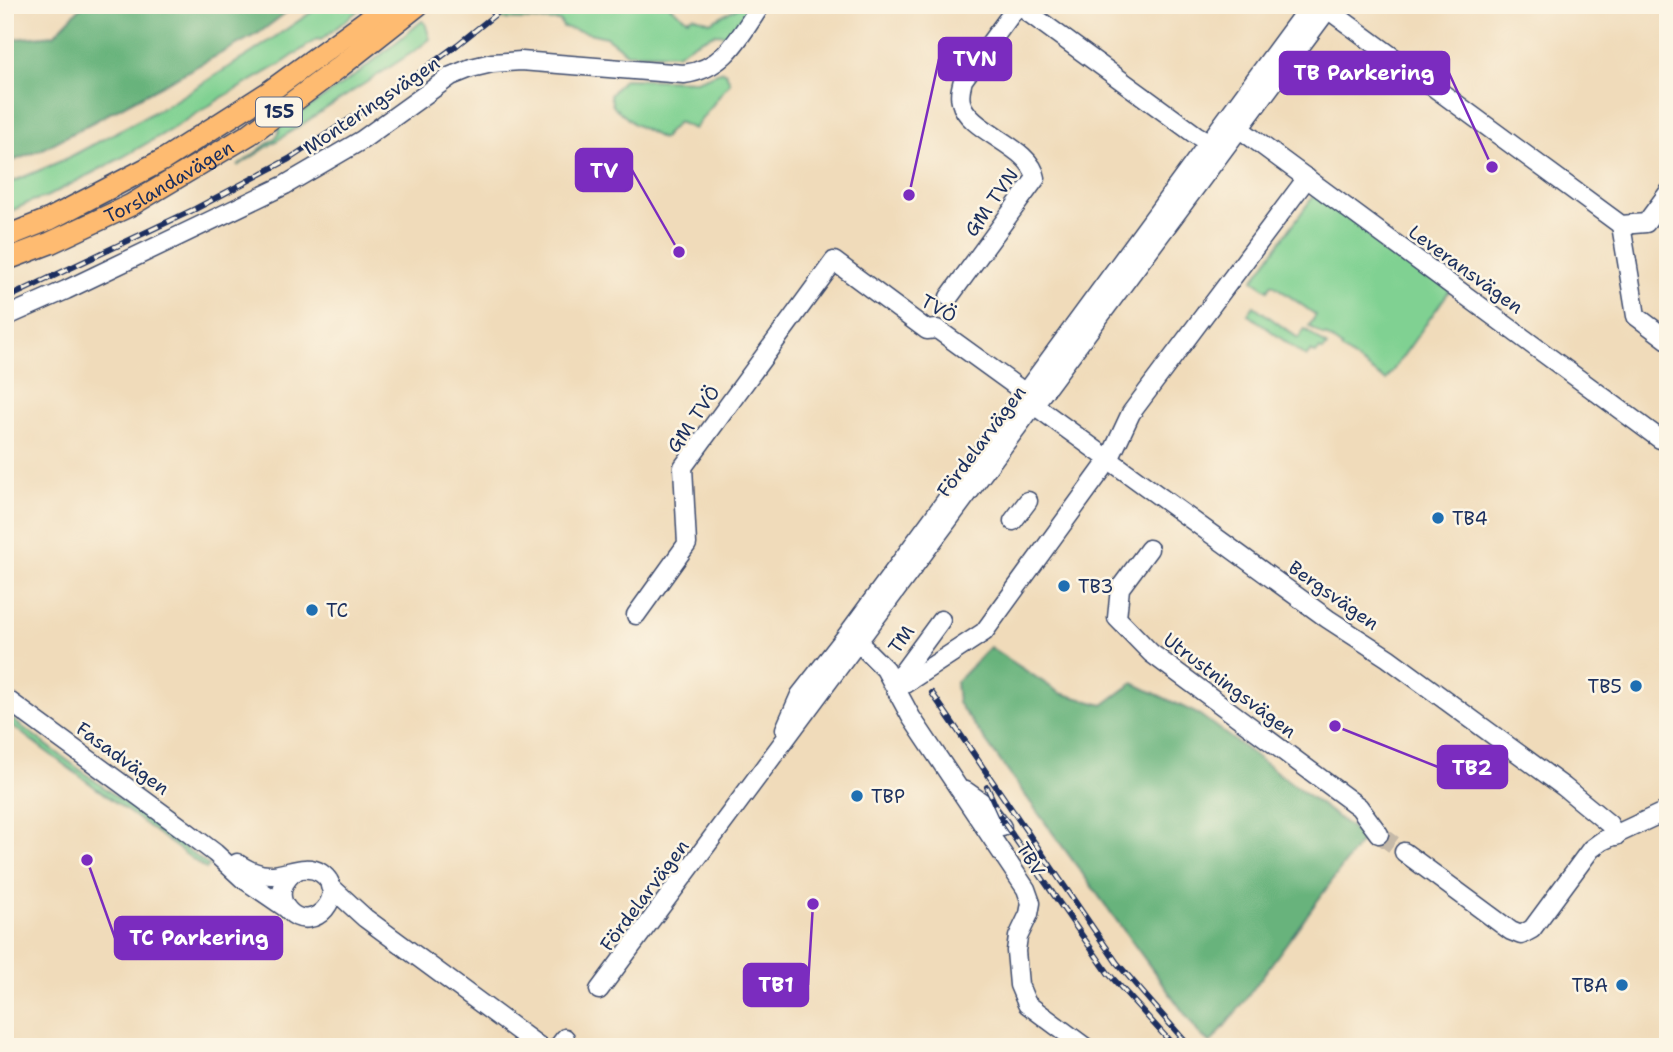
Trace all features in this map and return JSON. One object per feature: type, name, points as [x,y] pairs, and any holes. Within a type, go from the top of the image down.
[{"type":"main road","name":"Torslandavägen","points":[[5,237],[50,219],[163,160],[270,92],[388,5]]},
{"type":"main road","name":"Torslandavägen","points":[[5,260],[50,243],[131,205],[250,134],[418,5]]},
{"type":"street","name":"Monteringsvägen","points":[[5,317],[285,185],[362,140],[431,89],[460,72],[492,63],[521,61],[684,74],[698,72],[709,68],[728,52],[761,5]]},
{"type":"street","points":[[1018,5],[1213,145]]},
{"type":"street","name":"GM TVN","points":[[949,297],[1036,178],[1034,169],[1027,160],[976,122],[961,104],[963,80],[1018,5]]},
{"type":"street","points":[[1213,145],[1303,5]]},
{"type":"street","points":[[1213,145],[1323,6]]},
{"type":"street","points":[[1213,145],[1240,129],[1323,6]]},
{"type":"street","points":[[1323,6],[1621,225],[1646,223],[1668,193]]},
{"type":"street","name":"Leveransvägen","points":[[1240,129],[1660,439],[1668,440]]},
{"type":"street","name":"Fördelarvägen","points":[[599,990],[773,758],[852,638],[1213,145]]},
{"type":"street","points":[[896,686],[984,632],[1109,460],[1131,413],[1307,178]]},
{"type":"street","points":[[1621,225],[1636,316],[1668,340]]},
{"type":"street","name":"TVÖ","points":[[834,261],[927,330],[937,328],[1029,399]]},
{"type":"street","name":"GM TVÖ","points":[[636,615],[687,544],[683,467],[834,261]]},
{"type":"street","name":"Bergsvägen","points":[[1029,399],[1109,460],[1328,619],[1388,658],[1564,788],[1609,824],[1616,836]]},
{"type":"street","points":[[1013,522],[1028,501]]},
{"type":"street","name":"Utrustningsvägen","points":[[1149,549],[1120,588],[1117,618],[1151,653],[1359,807],[1379,834]]},
{"type":"street","name":"TM","points":[[896,686],[941,620]]},
{"type":"street","name":"TBV","points":[[852,638],[885,669],[912,717],[1026,889],[1031,903],[1018,937],[1016,951],[1019,985],[1027,1004],[1085,1047]]},
{"type":"street","name":"Fasadvägen","points":[[5,698],[215,853],[242,878],[295,915],[302,918],[321,914],[365,918]]},
{"type":"street","points":[[947,771],[963,789],[983,803],[1002,827]]},
{"type":"street","points":[[1404,852],[1511,931],[1521,935],[1532,929],[1591,849],[1602,841],[1668,810]]},
{"type":"street","name":"Fasadvägen","points":[[215,853],[259,874],[272,875],[306,868],[316,870],[365,918],[540,1047]]},
{"type":"street","points":[[286,908],[282,897],[283,886],[288,876],[298,870]]},
{"type":"street","points":[[321,914],[330,901],[330,886]]},
{"type":"green space","points":[[83,5],[296,5],[259,33],[41,150],[5,164],[5,40],[54,35]]},
{"type":"green space","points":[[322,5],[365,5],[321,40],[317,39],[281,64],[170,130],[46,197],[5,214],[5,185],[66,159],[171,103]]},
{"type":"green space","points":[[516,5],[668,5],[687,19],[693,16],[710,22],[743,5],[752,5],[728,35],[714,34],[677,54],[627,53],[606,37],[563,27],[560,21],[499,19]]},
{"type":"green space","points":[[422,21],[430,39],[238,166],[275,138],[279,128],[360,72]]},
{"type":"green space","points":[[723,71],[730,82],[694,129],[678,122],[662,139],[634,124],[613,106],[610,95],[624,79],[696,81]]},
{"type":"green space","points":[[1315,194],[1450,290],[1386,380],[1309,326],[1316,315],[1272,284],[1268,290],[1253,280]]},
{"type":"green space","points":[[1254,306],[1298,338],[1305,329],[1327,346],[1316,354],[1311,351],[1306,357],[1248,314]]},
{"type":"green space","points":[[990,647],[1060,693],[1103,705],[1133,683],[1200,715],[1364,837],[1210,1044],[1198,1032],[958,703],[956,682]]},
{"type":"green space","points":[[5,714],[209,866],[206,869],[31,740],[5,720]]},
{"type":"tunnel","points":[[1379,834],[1404,852]]},
{"type":"railway","points":[[5,299],[195,209],[289,159],[411,79],[507,5]]},
{"type":"railway","points":[[932,693],[1117,963],[1190,1047]]},
{"type":"railway","points":[[987,787],[1002,820],[1108,973],[1175,1047]]},
{"type":"place","name":"TB Parkering","points":[[1492,167]]},
{"type":"place","name":"TVN","points":[[909,195]]},
{"type":"place","name":"TV","points":[[679,252]]},
{"type":"place","name":"TB4","points":[[1438,518]]},
{"type":"place","name":"TB3","points":[[1064,586]]},
{"type":"place","name":"TC","points":[[312,610]]},
{"type":"place","name":"TB5","points":[[1636,686]]},
{"type":"place","name":"TB2","points":[[1335,726]]},
{"type":"place","name":"TBP","points":[[857,796]]},
{"type":"place","name":"TC Parkering","points":[[87,860]]},
{"type":"place","name":"TB1","points":[[813,904]]},
{"type":"place","name":"TBA","points":[[1622,985]]}]
